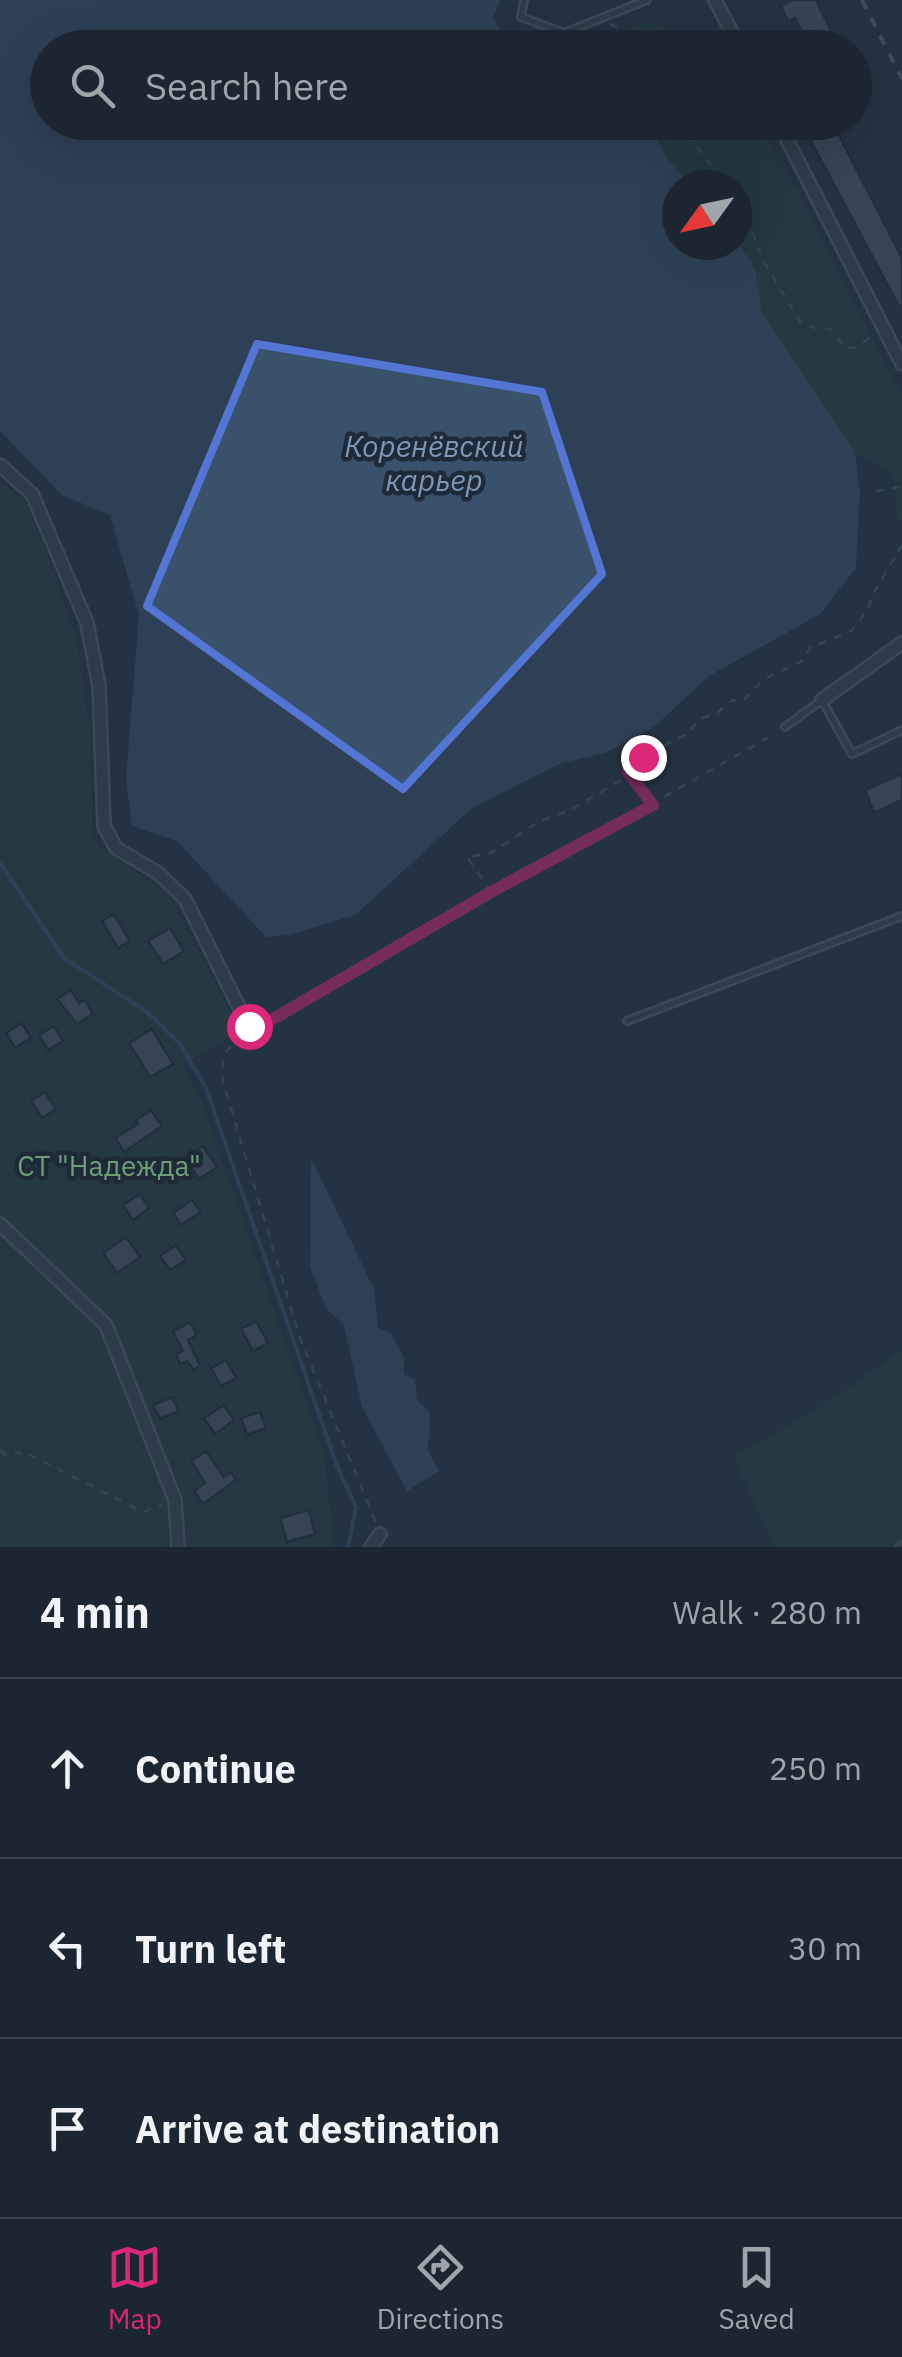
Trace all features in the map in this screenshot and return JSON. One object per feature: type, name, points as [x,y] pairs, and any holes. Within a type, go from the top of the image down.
[{"type":"street","points":[[715,0],[731,30]]},
{"type":"street","points":[[787,140],[902,364]]},
{"type":"street","points":[[0,466],[32,494],[87,623],[99,686],[104,826],[116,848],[158,873],[185,900],[249,1026]]},
{"type":"street","points":[[822,700],[902,643]]},
{"type":"street","points":[[0,1224],[106,1325],[175,1500],[178,1547]]},
{"type":"street","points":[[371,1547],[380,1534]]},
{"type":"lane","points":[[524,0],[521,17],[554,30]]},
{"type":"lane","points":[[573,30],[647,0]]},
{"type":"lane","points":[[786,727],[822,700],[852,754],[902,730]]},
{"type":"lane","points":[[627,1021],[902,916]]},
{"type":"path","points":[[599,19],[624,30]]},
{"type":"path","points":[[692,140],[713,170]]},
{"type":"path","points":[[752,231],[761,257],[800,322],[830,328],[846,346],[855,348],[877,333]]},
{"type":"path","points":[[876,491],[902,488]]},
{"type":"path","points":[[491,892],[467,857],[491,853],[540,820],[570,810],[618,782],[649,752],[684,736],[702,718],[718,713],[732,700],[743,701],[764,678],[802,661],[810,648],[851,631],[868,610],[902,544]]},
{"type":"path","points":[[380,1534],[300,1338],[223,1082],[224,1055],[249,1026],[261,1026],[786,727]]},
{"type":"path","points":[[628,772],[653,805]]},
{"type":"path","points":[[0,1450],[6,1455],[24,1452],[143,1512],[175,1500]]},
{"type":"highlighted area","points":[[257,344],[542,392],[602,574],[403,789],[147,606]]},
{"type":"green space","points":[[646,21],[665,30],[629,30]]},
{"type":"green space","points":[[658,140],[770,140],[902,396],[902,519],[898,520],[892,472],[855,452],[762,312],[755,269],[749,260],[752,170],[678,170]]},
{"type":"green space","name":"СТ \"Надежда\"","points":[[0,481],[26,502],[77,643],[90,735],[93,842],[168,894],[240,1030],[181,1065],[199,1096],[325,1460],[334,1547],[184,1547],[181,1502],[113,1325],[0,1214]]},
{"type":"green space","points":[[0,1234],[104,1332],[167,1497],[167,1547],[0,1547]]},
{"type":"green space","points":[[902,1350],[902,1547],[775,1547],[733,1455],[820,1407]]},
{"type":"water","name":"Коренёвский карьер","points":[[0,0],[500,0],[493,18],[500,30],[30,30],[30,140],[658,140],[678,170],[662,170],[662,260],[749,260],[755,269],[762,313],[855,452],[860,493],[856,568],[820,614],[709,676],[654,727],[605,753],[561,763],[472,808],[355,915],[289,935],[266,937],[177,841],[132,826],[126,778],[139,615],[110,515],[62,495],[0,431]]},
{"type":"water","points":[[311,1158],[374,1289],[378,1328],[390,1332],[404,1357],[404,1374],[415,1380],[417,1400],[430,1413],[428,1451],[439,1471],[407,1491],[362,1407],[344,1325],[326,1308],[310,1266]]},
{"type":"building","points":[[792,0],[816,0],[830,30],[801,30],[795,18],[788,21],[781,6]]},
{"type":"building","points":[[810,140],[841,140],[902,258],[902,312]]},
{"type":"building","points":[[902,774],[902,800],[874,813],[865,790]]},
{"type":"building","points":[[114,914],[130,941],[118,948],[102,921]]},
{"type":"building","points":[[170,928],[184,951],[163,964],[148,941]]},
{"type":"building","points":[[71,990],[79,1003],[85,1000],[93,1014],[77,1024],[57,999]]},
{"type":"building","points":[[22,1023],[31,1038],[15,1048],[6,1033]]},
{"type":"building","points":[[54,1026],[63,1041],[48,1050],[39,1035]]},
{"type":"building","points":[[152,1029],[173,1064],[150,1077],[129,1043]]},
{"type":"building","points":[[45,1092],[56,1109],[42,1118],[31,1101]]},
{"type":"building","points":[[151,1110],[162,1126],[124,1152],[115,1138],[138,1124],[136,1120]]},
{"type":"building","points":[[203,1146],[217,1167],[199,1179],[185,1158]]},
{"type":"building","points":[[140,1194],[149,1208],[133,1220],[123,1205]]},
{"type":"building","points":[[192,1200],[201,1212],[181,1225],[173,1213]]},
{"type":"building","points":[[126,1237],[140,1257],[117,1273],[103,1253]]},
{"type":"building","points":[[176,1245],[186,1260],[170,1270],[160,1256]]},
{"type":"building","points":[[256,1321],[268,1343],[253,1351],[241,1329]]},
{"type":"building","points":[[190,1322],[197,1335],[188,1340],[200,1366],[193,1370],[188,1361],[180,1364],[176,1354],[183,1351],[173,1332]]},
{"type":"building","points":[[226,1360],[236,1378],[221,1386],[211,1368]]},
{"type":"building","points":[[172,1397],[179,1411],[160,1419],[153,1405]]},
{"type":"building","points":[[224,1405],[234,1420],[215,1434],[204,1418]]},
{"type":"building","points":[[260,1412],[266,1428],[247,1435],[241,1418]]},
{"type":"building","points":[[206,1451],[224,1477],[231,1472],[236,1480],[203,1504],[194,1491],[205,1483],[191,1461]]},
{"type":"building","points":[[309,1510],[315,1534],[287,1542],[280,1518]]},
{"type":"waterway","points":[[0,863],[64,958],[147,1012],[180,1044],[206,1088],[337,1466],[356,1507],[348,1547]]},
{"type":"railway","points":[[862,0],[902,79]]},
{"type":"route","points":[[249,1026],[261,1026],[491,892],[653,805],[628,772],[643,757]]}]
